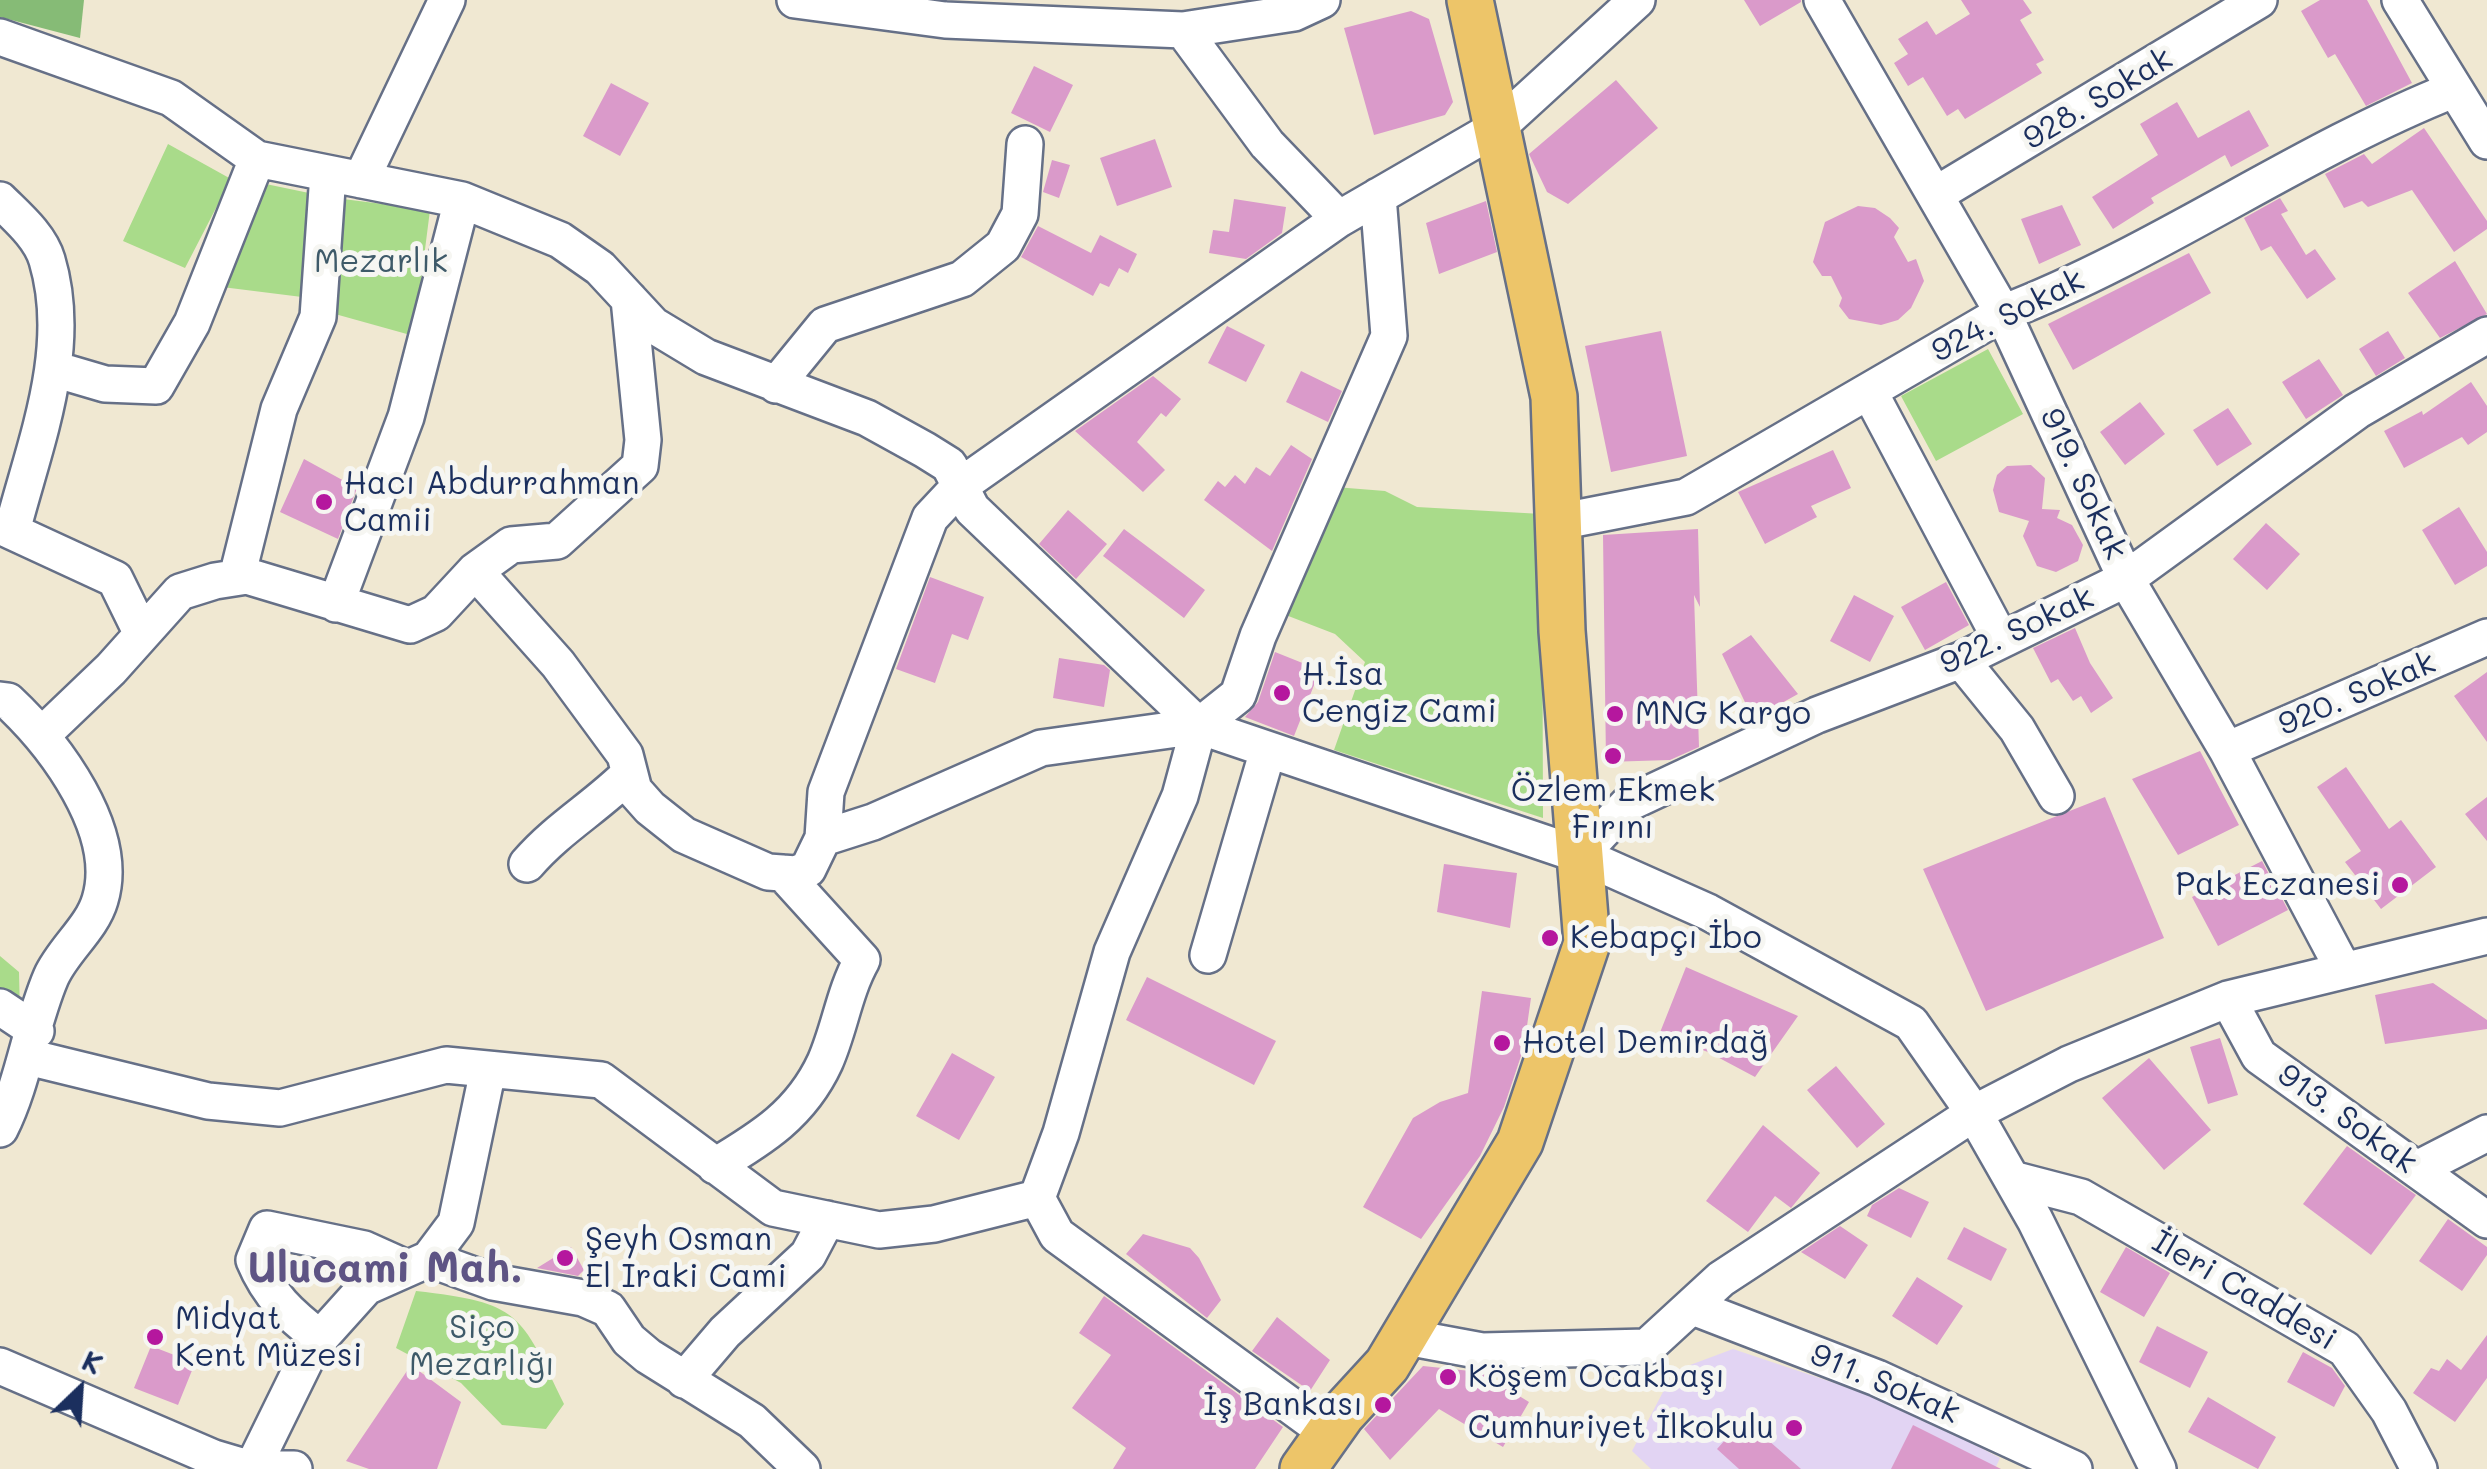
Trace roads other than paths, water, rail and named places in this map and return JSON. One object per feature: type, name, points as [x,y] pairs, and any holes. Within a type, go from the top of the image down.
[{"type":"main road","points":[[1279,1469],[1314,1442],[1386,1365],[1520,1142],[1587,943],[1558,522],[1554,397],[1470,0]]},
{"type":"street","points":[[237,577],[278,409],[318,317],[344,177],[446,0]]},
{"type":"street","points":[[794,0],[945,20],[1183,30],[1294,13],[1322,0]]},
{"type":"street","points":[[475,571],[558,664],[624,755],[634,790],[684,835],[768,872],[808,868],[823,838],[826,792],[930,518],[960,486],[1339,219],[1498,126],[1637,0]]},
{"type":"street","name":"919. Sokak","points":[[1822,0],[2003,312],[2126,578],[2227,750],[2343,969]]},
{"type":"street","name":"928. Sokak","points":[[1934,195],[2259,0]]},
{"type":"street","points":[[2400,0],[2487,141]]},
{"type":"street","points":[[1183,30],[1268,144],[1339,219]]},
{"type":"street","points":[[0,37],[171,98],[257,160],[462,200],[560,240],[600,268],[654,324],[706,357],[866,418],[949,465],[972,509],[1199,726],[1580,854],[1708,912],[1911,1023],[1974,1113],[2012,1179],[2158,1469]]},
{"type":"street","name":"924. Sokak","points":[[1558,522],[1686,497],[2003,312],[2056,292],[2252,186],[2404,110],[2453,90]]},
{"type":"street","points":[[776,385],[826,325],[962,279],[1003,246],[1020,214],[1025,144]]},
{"type":"street","points":[[54,369],[105,384],[156,386],[192,323],[257,160]]},
{"type":"street","points":[[823,838],[873,822],[1041,748],[1199,726],[1238,695],[1272,602],[1389,336],[1378,196]]},
{"type":"street","points":[[0,200],[27,226],[46,258],[57,326],[54,369],[6,529],[115,579],[142,634]]},
{"type":"street","points":[[336,604],[406,416],[462,200]]},
{"type":"street","points":[[43,734],[180,592],[247,576],[410,625],[436,613],[475,571],[511,545],[557,541],[640,466],[644,440],[629,299]]},
{"type":"street","name":"922. Sokak","points":[[1580,854],[1629,803],[1816,716],[1960,660],[2126,578],[2357,411],[2487,335]]},
{"type":"street","points":[[1870,391],[2001,640]]},
{"type":"street","name":"920. Sokak","points":[[2227,750],[2487,637]]},
{"type":"street","points":[[1960,660],[2017,729],[2056,796]]},
{"type":"street","points":[[0,700],[8,701],[43,734],[94,818],[102,850],[100,900],[52,976],[0,1129]]},
{"type":"street","points":[[1199,726],[1180,796],[1112,952],[1061,1133],[1037,1198],[1057,1235],[1314,1442]]},
{"type":"street","points":[[1208,955],[1268,750]]},
{"type":"street","points":[[527,864],[576,814],[606,796],[629,774]]},
{"type":"street","points":[[715,1166],[771,1133],[797,1108],[825,1061],[862,960],[783,872]]},
{"type":"street","points":[[1401,1336],[1482,1351],[1647,1346],[1722,1280],[1974,1113],[2069,1064],[2228,1000],[2487,936]]},
{"type":"street","name":"913. Sokak","points":[[2228,1000],[2260,1056],[2487,1220]]},
{"type":"street","points":[[0,1007],[32,1044],[208,1100],[280,1108],[446,1066],[602,1080],[773,1208],[880,1230],[934,1224],[1037,1198]]},
{"type":"street","points":[[3,1373],[213,1464],[251,1469],[320,1338],[366,1287],[417,1263],[456,1224],[475,1148],[488,1070]]},
{"type":"street","points":[[2417,1169],[2487,1133]]},
{"type":"street","name":"İleri Caddesi","points":[[2012,1179],[2082,1196],[2346,1349],[2389,1411],[2419,1469]]},
{"type":"street","points":[[684,1380],[725,1332],[808,1255],[828,1219]]},
{"type":"street","points":[[320,1338],[282,1308],[264,1284],[254,1260],[267,1228],[493,1282],[582,1298],[608,1309],[629,1340],[684,1380],[752,1421],[802,1469]]},
{"type":"street","name":"911. Sokak","points":[[1693,1307],[1877,1378],[2074,1469]]},
{"type":"street","points":[[262,1469],[292,1469]]},
{"type":"place","name":"Hacı Abdurrahman Camii","points":[[324,502]]},
{"type":"place","name":"H.İsa Cengiz Cami","points":[[1282,693]]},
{"type":"place","name":"MNG Kargo","points":[[1615,714]]},
{"type":"place","name":"Özlem Ekmek Fırını","points":[[1613,756]]},
{"type":"place","name":"Pak Eczanesi","points":[[2400,885]]},
{"type":"place","name":"Kebapçı İbo","points":[[1550,938]]},
{"type":"place","name":"Hotel Demirdağ","points":[[1502,1043]]},
{"type":"place","name":"Şeyh Osman El Iraki Cami","points":[[565,1258]]},
{"type":"place","name":"Midyat Kent Müzesi","points":[[155,1337]]},
{"type":"place","name":"Köşem Ocakbaşı","points":[[1448,1377]]},
{"type":"place","name":"İş Bankası","points":[[1383,1405]]},
{"type":"place","name":"Cumhuriyet İlkokulu","points":[[1794,1428]]},
{"type":"district","name":"Ulucami Mah.","points":[[385,1269]]},
{"type":"park label","name":"Mezarlık","points":[[381,262]]},
{"type":"park label","name":"Siço Mezarlığı","points":[[482,1346]]}]
